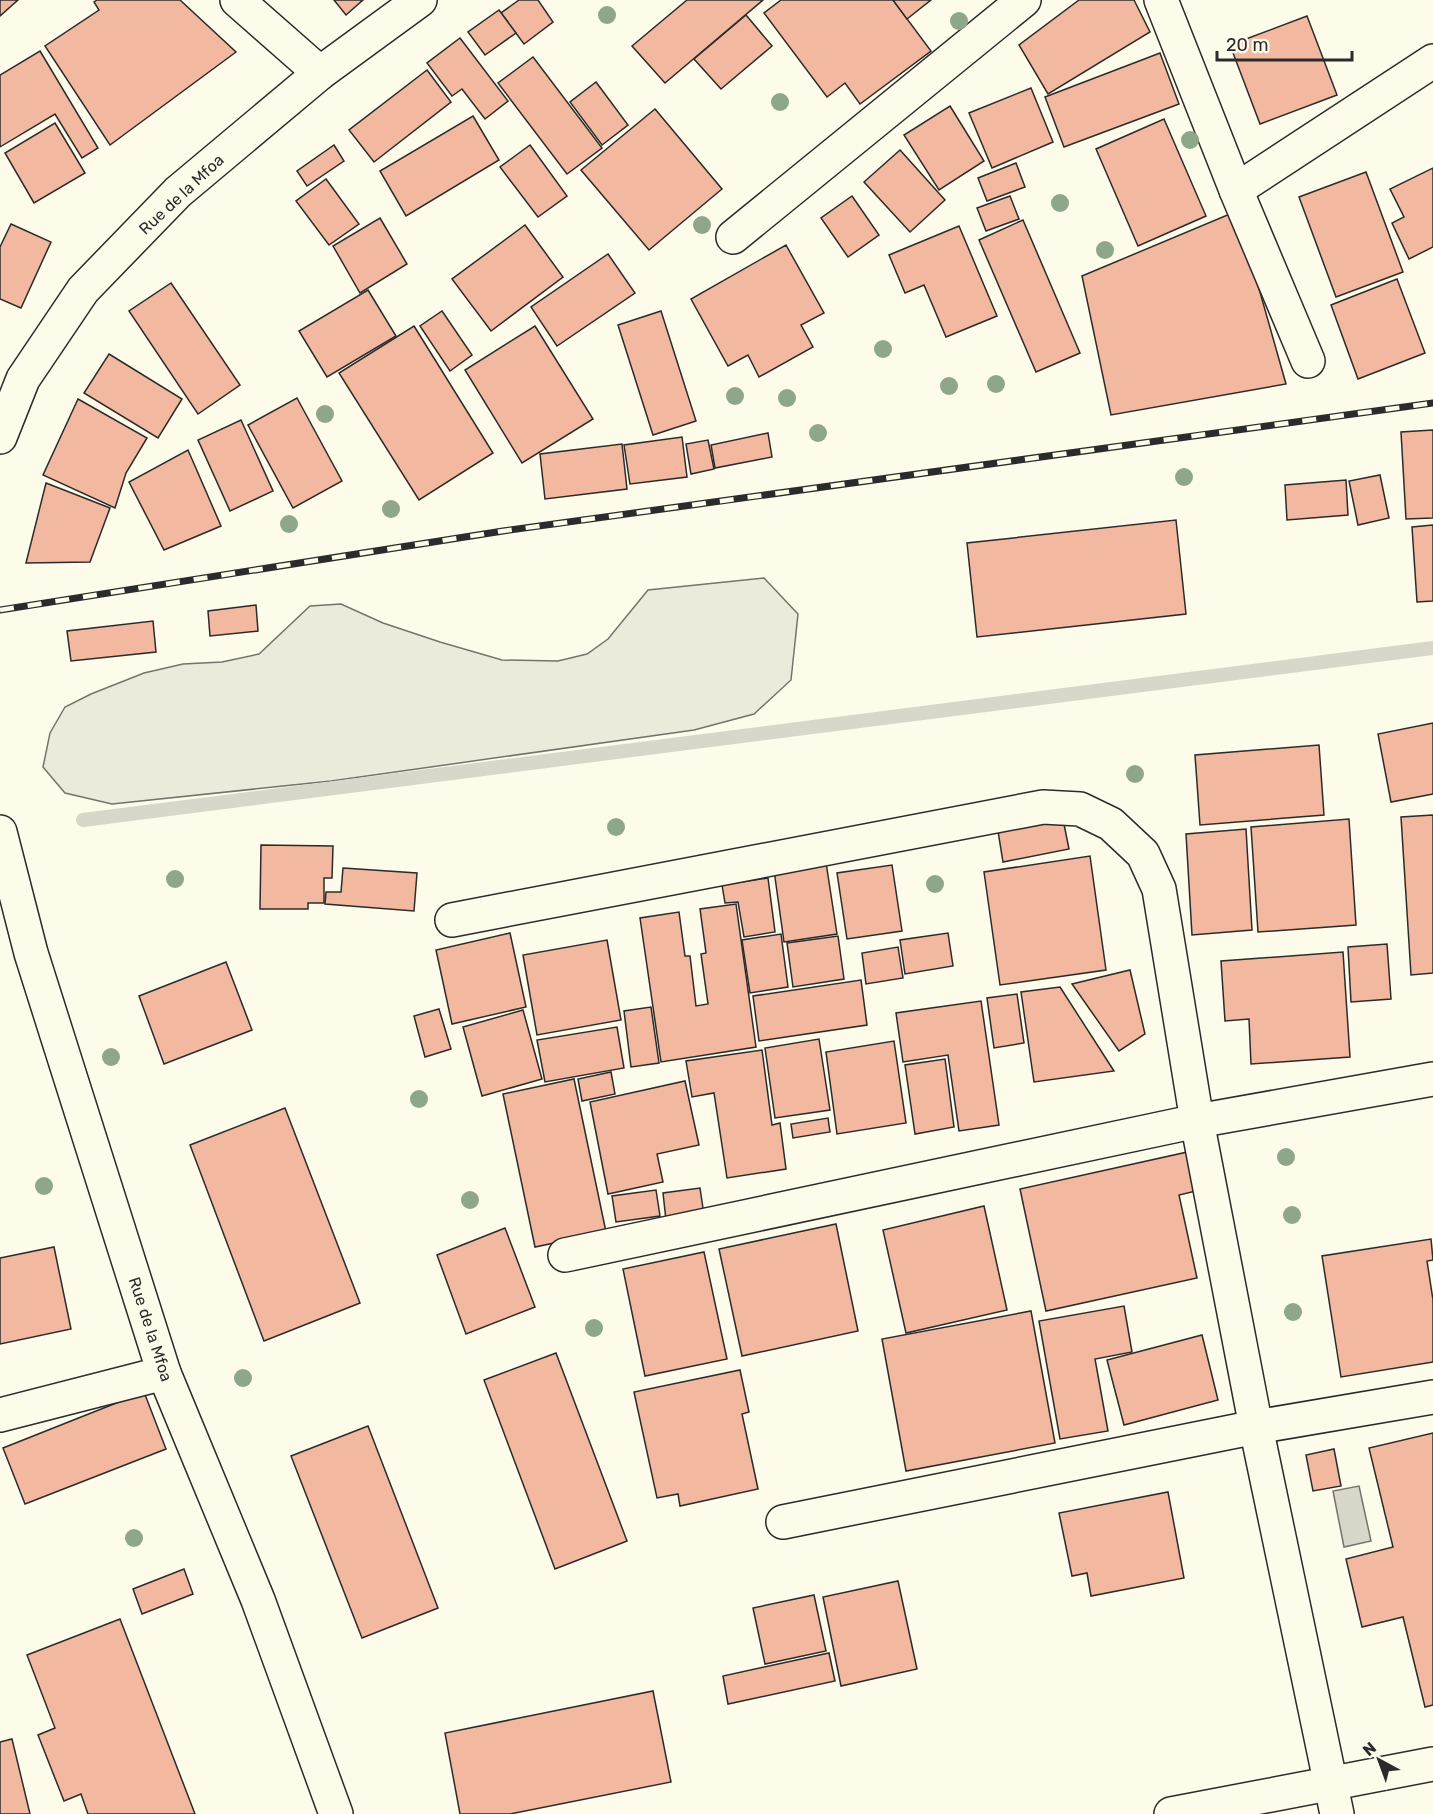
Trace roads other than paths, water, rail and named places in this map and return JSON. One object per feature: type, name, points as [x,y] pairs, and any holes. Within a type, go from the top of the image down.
[{"type":"street","points":[[237,0],[320,73]]},
{"type":"street","name":"Rue de la Mfoa","points":[[0,437],[23,379],[83,290],[178,192],[320,73],[420,0]]},
{"type":"street","points":[[733,237],[1024,0]]},
{"type":"street","points":[[1161,0],[1236,190],[1308,362]]},
{"type":"street","points":[[1236,190],[1433,61]]},
{"type":"street","points":[[452,920],[1043,807],[1080,808],[1112,824],[1143,854],[1159,889],[1197,1121],[1256,1427],[1334,1799]]},
{"type":"street","name":"Rue de la Mfoa","points":[[0,832],[31,953],[164,1373],[258,1600],[336,1814]]},
{"type":"street","points":[[565,1255],[1197,1121],[1433,1079]]},
{"type":"street","points":[[0,1415],[164,1373]]},
{"type":"street","points":[[783,1522],[1256,1427],[1433,1397]]},
{"type":"street","points":[[1171,1814],[1334,1799],[1433,1764]]},
{"type":"waterway","points":[[83,820],[1433,648]]},
{"type":"railway","points":[[0,610],[503,531],[1433,403]]}]
